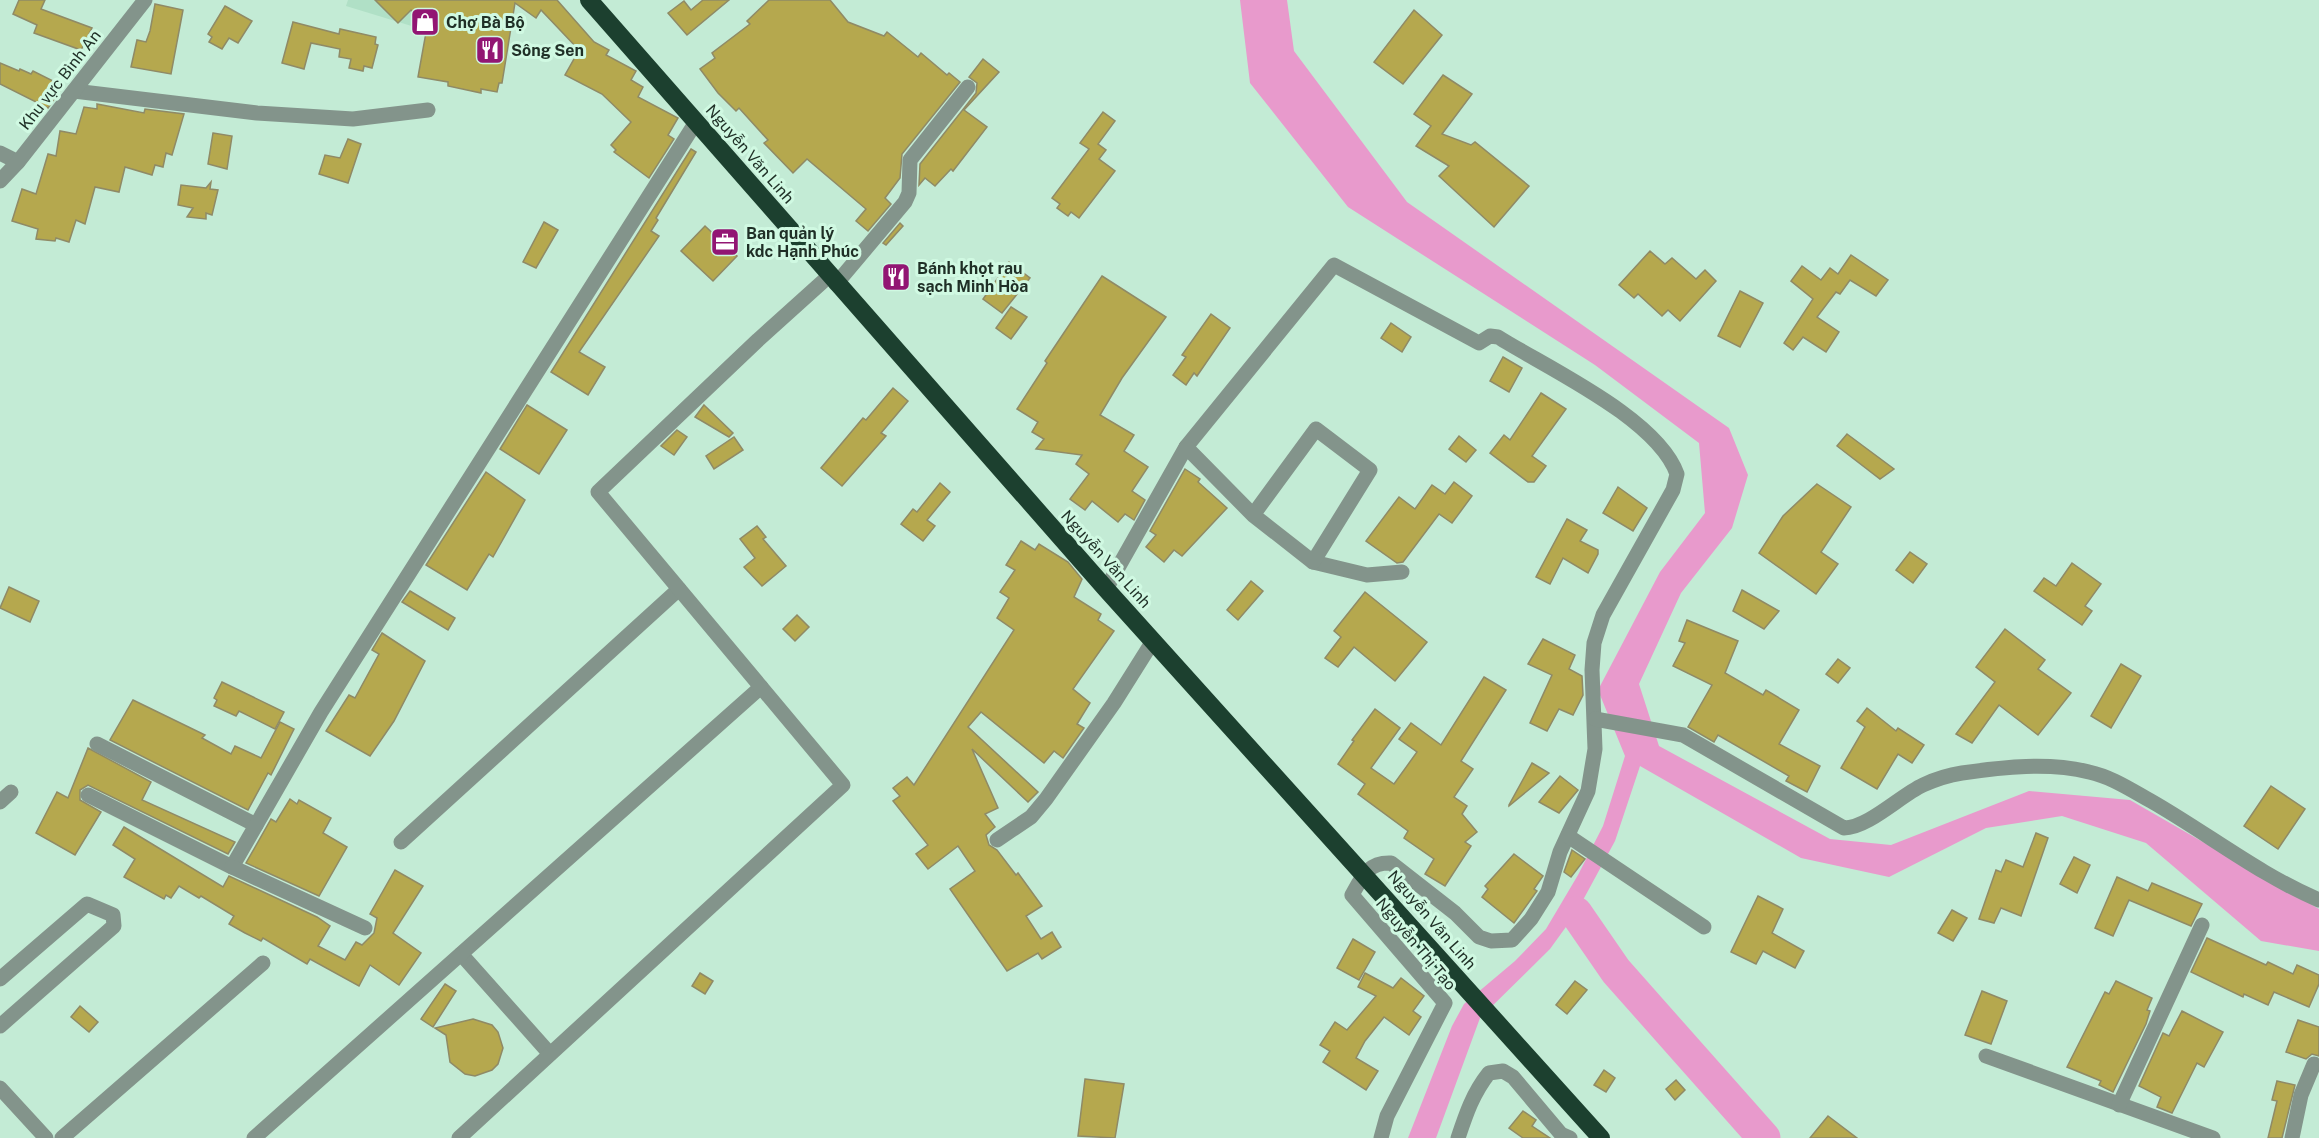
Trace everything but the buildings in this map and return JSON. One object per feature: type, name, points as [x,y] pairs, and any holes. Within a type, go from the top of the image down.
[{"type":"highway","name":"Nguyễn Văn Linh","points":[[589,0],[1106,589],[1388,899],[1532,1064],[1601,1138]]},
{"type":"street","name":"Khu vực Bình An","points":[[0,181],[18,162],[145,0]]},
{"type":"street","points":[[459,1138],[843,785],[598,492],[758,340],[833,280],[905,202],[909,193],[910,160],[968,87]]},
{"type":"street","points":[[74,91],[257,113],[353,119],[428,110]]},
{"type":"street","points":[[232,867],[321,712],[696,122]]},
{"type":"street","points":[[0,153],[18,162]]},
{"type":"street","points":[[1106,589],[1185,447],[1334,265],[1479,343],[1490,336],[1498,337],[1620,411],[1641,428],[1663,451],[1677,474],[1673,490],[1603,615],[1594,642],[1592,670],[1602,721],[1588,790],[1568,836],[1548,892],[1531,919],[1512,940],[1491,941],[1479,937],[1455,913],[1391,863],[1380,862],[1364,873]]},
{"type":"street","points":[[1253,515],[1316,429],[1370,470],[1313,562]]},
{"type":"street","points":[[1185,447],[1253,515],[1313,562],[1367,575],[1402,572]]},
{"type":"street","points":[[401,842],[679,589]]},
{"type":"street","points":[[997,840],[1031,817],[1046,799],[1153,641]]},
{"type":"street","points":[[254,1138],[761,687]]},
{"type":"street","points":[[1602,721],[1665,731],[1692,740],[1844,828],[1859,824],[1922,785],[1940,778],[2012,768],[2063,767],[2089,771],[2107,777],[2158,805],[2297,891],[2319,900]]},
{"type":"street","points":[[97,744],[256,825]]},
{"type":"street","points":[[88,795],[232,867],[365,928]]},
{"type":"street","points":[[1568,836],[1704,927]]},
{"type":"street","name":"Nguyễn Thị Tạo","points":[[1364,873],[1352,895],[1445,1003],[1387,1116],[1381,1138]]},
{"type":"street","points":[[0,979],[87,904],[113,915],[114,926],[0,1026]]},
{"type":"street","points":[[2119,1105],[2202,925]]},
{"type":"street","points":[[461,954],[550,1054]]},
{"type":"street","points":[[62,1138],[263,963]]},
{"type":"street","points":[[1986,1056],[2213,1138]]},
{"type":"street","points":[[2292,1138],[2301,1095],[2314,1064]]},
{"type":"street","points":[[1458,1138],[1472,1098],[1483,1080],[1489,1073],[1503,1071],[1513,1077],[1561,1134],[1570,1138]]},
{"type":"street","points":[[0,1088],[46,1138]]},
{"type":"shaded area","name":"Chợ Bà Bộ","points":[[348,0],[464,0],[441,35],[346,6]]},
{"type":"shaded area","points":[[1240,0],[1287,0],[1294,51],[1407,202],[1729,428],[1748,475],[1732,528],[1681,593],[1639,684],[1659,746],[1830,839],[1891,845],[2029,791],[2130,800],[2319,909],[2319,951],[2261,941],[2146,843],[2062,816],[1986,828],[1889,877],[1801,858],[1640,766],[1615,841],[1576,913],[1550,949],[1480,1018],[1436,1138],[1408,1138],[1452,1026],[1464,1004],[1515,961],[1546,929],[1578,875],[1603,826],[1625,756],[1598,690],[1660,572],[1705,513],[1699,443],[1595,365],[1348,207],[1250,83]]},
{"type":"waterway","points":[[1576,913],[1616,971],[1764,1138]]},
{"type":"place","name":"Chợ Bà Bộ","points":[[425,22]]},
{"type":"place","name":"Sông Sen","points":[[490,50]]},
{"type":"place","name":"Ban quản lý kdc Hạnh Phúc","points":[[725,242]]},
{"type":"place","name":"Bánh khọt rau sạch Minh Hòa","points":[[896,277]]}]
